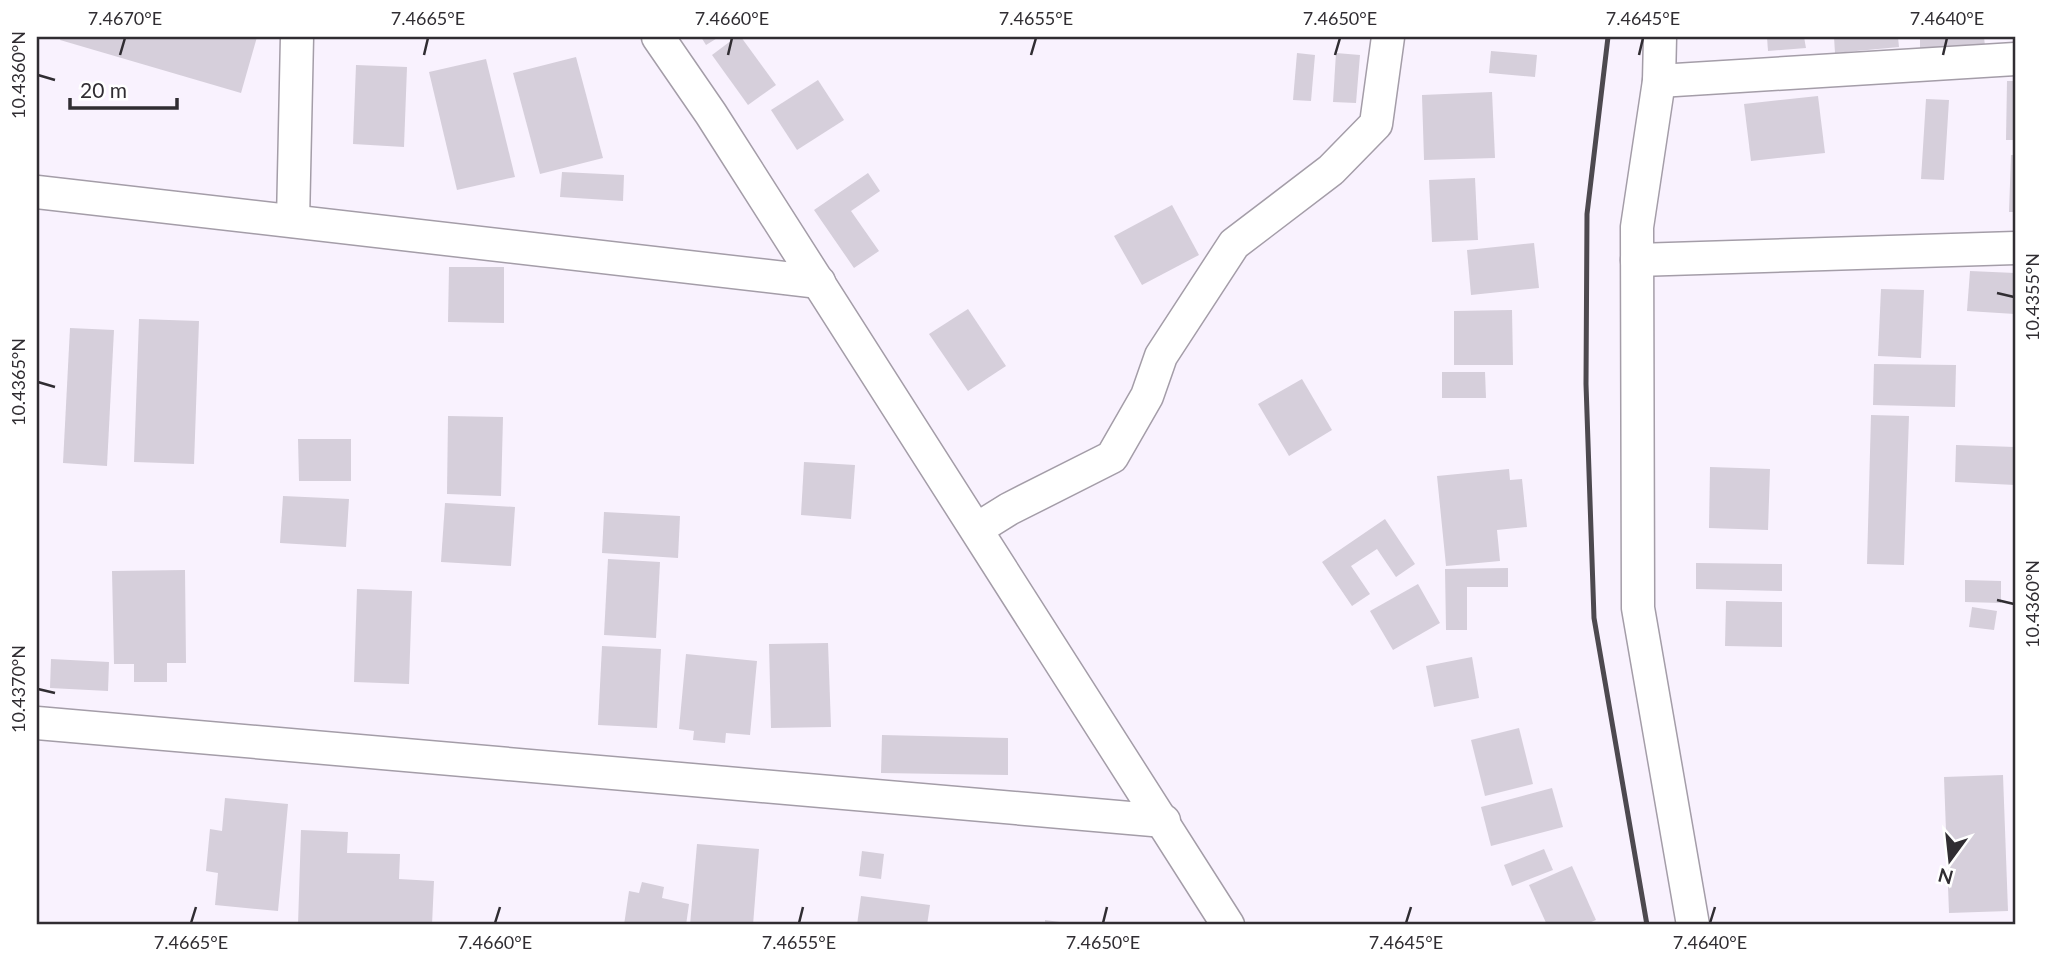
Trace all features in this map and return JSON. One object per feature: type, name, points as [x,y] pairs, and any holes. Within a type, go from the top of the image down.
[{"type":"street","points":[[293,221],[297,37]]},
{"type":"street","points":[[658,37],[819,282],[1228,925]]},
{"type":"street","points":[[977,529],[1009,509],[1112,457],[1147,396],[1161,356],[1234,244],[1331,170],[1376,124],[1388,37]]},
{"type":"street","points":[[1660,37],[1659,81],[1637,227],[1638,608],[1693,925]]},
{"type":"street","points":[[1659,81],[2015,59]]},
{"type":"street","points":[[37,192],[819,282]]},
{"type":"street","points":[[1637,260],[2015,248]]},
{"type":"street","points":[[37,723],[1164,821]]},
{"type":"building","points":[[61,37],[257,37],[241,93],[60,40]]},
{"type":"building","points":[[701,37],[719,37],[706,45]]},
{"type":"building","points":[[736,37],[741,37],[776,85],[748,105],[712,55]]},
{"type":"building","points":[[1767,37],[1804,37],[1806,48],[1768,51]]},
{"type":"building","points":[[1834,37],[1898,37],[1899,47],[1835,53]]},
{"type":"building","points":[[1920,37],[1984,37],[1985,46],[1920,50]]},
{"type":"building","points":[[1491,51],[1537,55],[1535,77],[1489,73]]},
{"type":"building","points":[[1297,53],[1315,55],[1311,101],[1293,100]]},
{"type":"building","points":[[1336,53],[1360,55],[1356,103],[1333,102]]},
{"type":"building","points":[[576,57],[603,158],[540,174],[513,73]]},
{"type":"building","points":[[486,59],[515,177],[457,190],[429,72]]},
{"type":"building","points":[[356,65],[407,67],[404,147],[353,144]]},
{"type":"building","points":[[818,80],[844,120],[797,150],[771,110]]},
{"type":"building","points":[[2007,81],[2015,81],[2015,140],[2006,140]]},
{"type":"building","points":[[1492,92],[1495,158],[1424,160],[1422,95]]},
{"type":"building","points":[[1818,96],[1825,153],[1751,161],[1744,104]]},
{"type":"building","points":[[1926,99],[1949,100],[1944,180],[1921,179]]},
{"type":"building","points":[[2011,155],[2015,155],[2015,212],[2009,212]]},
{"type":"building","points":[[562,172],[624,175],[623,201],[560,197]]},
{"type":"building","points":[[868,173],[880,191],[851,211],[879,251],[854,268],[814,210]]},
{"type":"building","points":[[1475,178],[1478,240],[1432,242],[1429,180]]},
{"type":"building","points":[[1172,205],[1199,255],[1142,285],[1114,236]]},
{"type":"building","points":[[1534,243],[1539,288],[1471,295],[1467,250]]},
{"type":"building","points":[[449,267],[504,267],[504,323],[448,322]]},
{"type":"building","points":[[1970,271],[2015,273],[2015,314],[1967,311]]},
{"type":"building","points":[[1881,289],[1924,290],[1921,358],[1878,356]]},
{"type":"building","points":[[968,309],[1006,366],[968,391],[929,334]]},
{"type":"building","points":[[1512,310],[1513,365],[1454,365],[1454,311]]},
{"type":"building","points":[[139,319],[199,321],[194,464],[134,462]]},
{"type":"building","points":[[70,328],[114,330],[107,466],[63,463]]},
{"type":"building","points":[[1874,364],[1956,365],[1955,407],[1873,405]]},
{"type":"building","points":[[1442,372],[1485,372],[1486,398],[1442,398]]},
{"type":"building","points":[[1302,379],[1332,430],[1289,456],[1258,404]]},
{"type":"building","points":[[1871,415],[1909,416],[1904,565],[1867,564]]},
{"type":"building","points":[[448,416],[503,417],[501,496],[447,494]]},
{"type":"building","points":[[298,439],[351,439],[351,481],[299,481]]},
{"type":"building","points":[[1956,445],[2015,447],[2015,485],[1955,482]]},
{"type":"building","points":[[804,462],[855,465],[851,519],[801,515]]},
{"type":"building","points":[[1710,467],[1770,469],[1768,530],[1709,528]]},
{"type":"building","points":[[1509,469],[1510,480],[1522,479],[1527,527],[1497,530],[1500,561],[1446,566],[1437,476]]},
{"type":"building","points":[[283,496],[349,499],[346,547],[280,543]]},
{"type":"building","points":[[445,503],[515,507],[511,566],[441,562]]},
{"type":"building","points":[[604,512],[680,516],[678,558],[602,553]]},
{"type":"building","points":[[1385,519],[1415,564],[1396,577],[1377,549],[1351,566],[1370,594],[1352,606],[1322,562]]},
{"type":"building","points":[[608,559],[660,562],[656,638],[604,635]]},
{"type":"building","points":[[1696,563],[1782,564],[1782,591],[1696,589]]},
{"type":"building","points":[[1508,568],[1508,587],[1467,587],[1467,630],[1446,630],[1445,569]]},
{"type":"building","points":[[185,570],[186,663],[167,663],[167,682],[134,682],[134,664],[114,664],[112,571]]},
{"type":"building","points":[[1965,580],[2001,581],[2001,603],[1965,602]]},
{"type":"building","points":[[1418,584],[1440,623],[1393,650],[1370,611]]},
{"type":"building","points":[[357,589],[412,591],[409,684],[354,682]]},
{"type":"building","points":[[1726,601],[1782,602],[1782,647],[1725,646]]},
{"type":"building","points":[[1972,607],[1997,611],[1994,630],[1969,627]]},
{"type":"building","points":[[828,643],[831,727],[771,728],[769,644]]},
{"type":"building","points":[[602,646],[661,649],[657,728],[598,725]]},
{"type":"building","points":[[686,654],[757,661],[750,735],[726,733],[725,743],[693,740],[694,731],[679,729]]},
{"type":"building","points":[[1472,657],[1479,698],[1434,707],[1426,666]]},
{"type":"building","points":[[51,659],[109,662],[108,691],[50,688]]},
{"type":"building","points":[[1519,728],[1533,784],[1485,796],[1471,740]]},
{"type":"building","points":[[882,735],[1008,738],[1008,775],[881,773]]},
{"type":"building","points":[[2003,775],[2008,911],[1949,913],[1944,777]]},
{"type":"building","points":[[1552,788],[1563,827],[1491,846],[1481,807]]},
{"type":"building","points":[[225,798],[288,804],[278,911],[215,905],[218,873],[206,871],[210,829],[222,831]]},
{"type":"building","points":[[301,830],[348,832],[347,853],[400,854],[399,879],[434,881],[432,925],[298,925]]},
{"type":"building","points":[[697,844],[759,849],[753,925],[690,925]]},
{"type":"building","points":[[1544,849],[1553,870],[1512,886],[1504,865]]},
{"type":"building","points":[[862,851],[884,854],[881,879],[859,876]]},
{"type":"building","points":[[1572,866],[1596,920],[1584,925],[1547,925],[1529,885]]},
{"type":"building","points":[[642,882],[664,887],[662,898],[689,904],[686,925],[624,925],[629,891],[639,893]]},
{"type":"building","points":[[861,896],[930,905],[927,925],[857,925]]},
{"type":"building","points":[[1045,920],[1074,924],[1074,925],[1045,925]]},
{"type":"railway","points":[[1608,37],[1587,214],[1586,384],[1594,618],[1647,925]]}]
